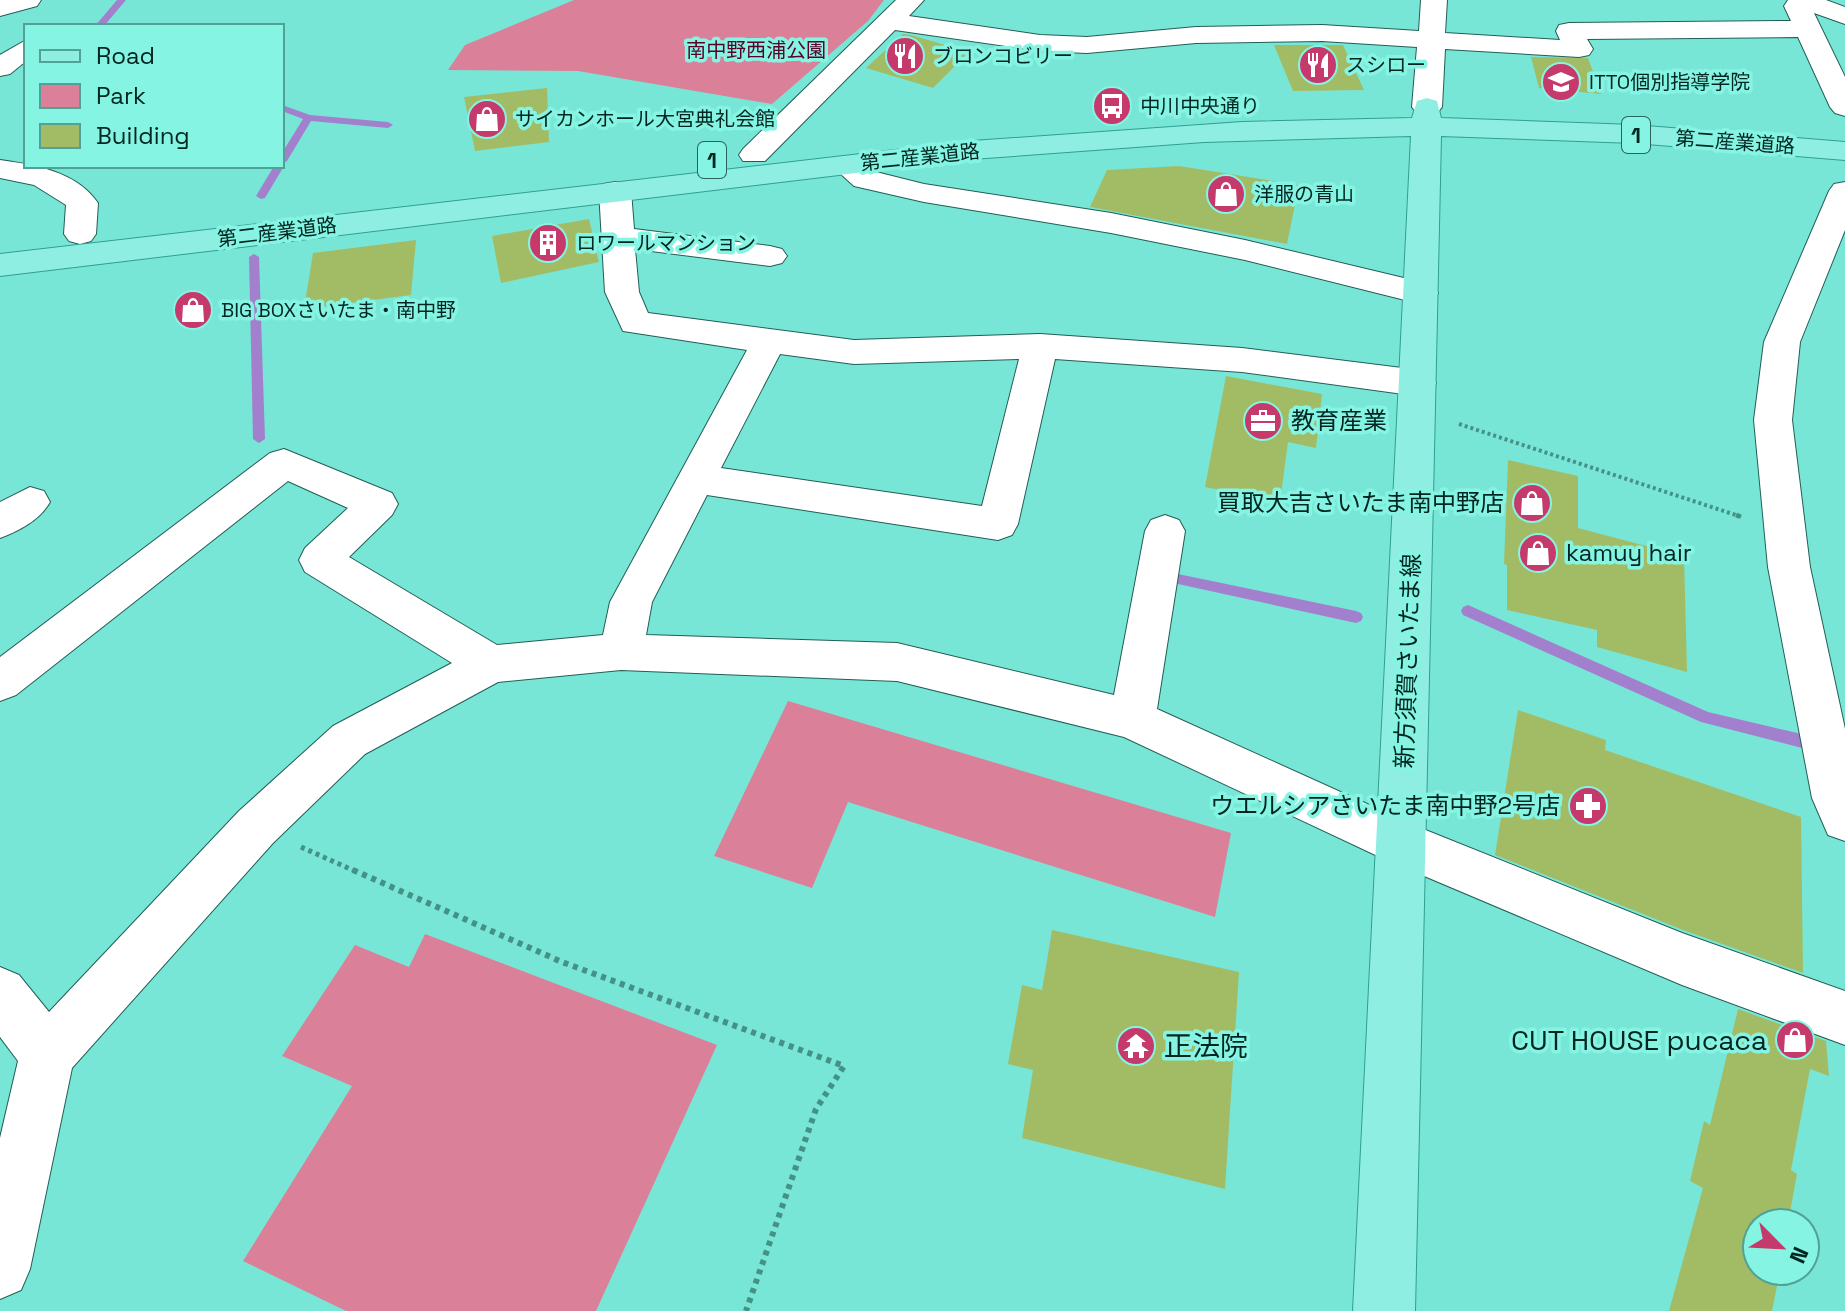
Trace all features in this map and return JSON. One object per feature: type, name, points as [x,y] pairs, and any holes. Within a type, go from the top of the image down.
[{"type":"main road","name":"第二産業道路","points":[[0,243],[754,155],[1120,118],[1427,118],[1630,114],[1845,130]]},
{"type":"main road","name":"第二産業道路","points":[[0,265],[846,165],[1127,137],[1427,118],[1845,151]]},
{"type":"main road","name":"新方須賀さいたま線","points":[[1384,1311],[1427,118]]},
{"type":"street","points":[[0,8],[28,0]]},
{"type":"street","points":[[754,155],[911,0]]},
{"type":"street","points":[[1427,118],[1434,0]]},
{"type":"street","points":[[1794,0],[1845,107]]},
{"type":"street","points":[[1802,0],[1845,16]]},
{"type":"street","points":[[892,22],[1040,43],[1087,45],[1159,26],[1579,49],[1569,31],[1810,29]]},
{"type":"street","points":[[0,68],[24,50]]},
{"type":"street","points":[[846,165],[865,179],[924,193],[1111,223],[1245,250],[1421,293]]},
{"type":"street","points":[[0,169],[29,173],[70,189],[82,203],[80,234]]},
{"type":"street","points":[[615,191],[622,292],[635,323],[854,352],[1040,346],[1242,360],[1418,383]]},
{"type":"street","points":[[1845,191],[1782,342],[1773,420],[1785,531],[1836,798],[1845,819]]},
{"type":"street","points":[[618,237],[770,256]]},
{"type":"street","points":[[621,652],[631,602],[769,341]]},
{"type":"street","points":[[695,479],[998,524],[1040,346]]},
{"type":"street","points":[[0,682],[284,463],[378,504],[320,560],[491,664]]},
{"type":"street","points":[[1132,719],[1165,531]]},
{"type":"street","points":[[0,1269],[47,1054],[256,827],[349,740],[491,664],[621,652],[897,662],[1132,719],[1401,843],[1682,959],[1845,1018]]},
{"type":"street","points":[[0,994],[47,1054]]},
{"type":"path","points":[[1456,424],[1785,531]]},
{"type":"path","points":[[256,827],[562,962],[844,1066],[816,1109],[746,1311]]},
{"type":"green space","name":"南中野西浦公園","points":[[574,0],[884,0],[868,21],[772,104],[578,71],[448,70],[465,45]]},
{"type":"green space","points":[[788,701],[1231,833],[1215,917],[848,802],[812,888],[714,856]]},
{"type":"green space","points":[[425,934],[717,1045],[596,1311],[346,1311],[243,1261],[352,1086],[282,1056],[355,945],[409,967]]},
{"type":"building","points":[[903,34],[969,52],[933,88],[866,68]]},
{"type":"building","name":"スシロー","points":[[1274,45],[1343,45],[1364,90],[1293,91]]},
{"type":"building","points":[[1531,57],[1588,58],[1601,94],[1539,88]]},
{"type":"building","points":[[547,88],[549,142],[475,151],[464,97]]},
{"type":"building","points":[[1179,166],[1299,185],[1287,244],[1090,207],[1107,170]]},
{"type":"building","name":"ロワールマンション","points":[[589,219],[599,262],[501,283],[492,236]]},
{"type":"building","points":[[416,240],[411,295],[304,309],[313,253]]},
{"type":"building","points":[[1226,376],[1322,394],[1316,448],[1288,442],[1280,502],[1205,487]]},
{"type":"building","points":[[1508,460],[1578,476],[1578,528],[1684,556],[1687,672],[1597,647],[1597,630],[1507,610],[1507,565],[1504,564]]},
{"type":"building","points":[[1518,710],[1606,740],[1605,750],[1801,817],[1803,973],[1683,930],[1495,855]]},
{"type":"building","points":[[1052,930],[1239,972],[1225,1189],[1022,1138],[1033,1070],[1008,1064],[1022,985],[1042,990]]},
{"type":"building","points":[[1738,1009],[1826,1041],[1829,1076],[1810,1069],[1791,1170],[1797,1174],[1791,1207],[1741,1207],[1741,1287],[1777,1287],[1772,1311],[1669,1311],[1703,1188],[1690,1181],[1704,1121],[1710,1125]]},
{"type":"waterway","points":[[101,24],[122,0]]},
{"type":"waterway","points":[[284,109],[308,118]]},
{"type":"waterway","points":[[284,158],[308,118]]},
{"type":"waterway","points":[[308,118],[388,125]]},
{"type":"waterway","points":[[261,196],[278,168]]},
{"type":"waterway","points":[[254,257],[259,439]]},
{"type":"waterway","points":[[1178,579],[1356,617]]},
{"type":"waterway","points":[[1468,611],[1706,718],[1810,743]]},
{"type":"place","name":"ブロンコビリー","points":[[905,56]]},
{"type":"place","name":"スシロー","points":[[1318,65]]},
{"type":"place","name":"ITTO個別指導学院","points":[[1561,82]]},
{"type":"place","name":"中川中央通り","points":[[1112,106]]},
{"type":"place","name":"サイカンホール大宮典礼会館","points":[[487,119]]},
{"type":"place","name":"洋服の青山","points":[[1226,194]]},
{"type":"place","name":"ロワールマンション","points":[[548,243]]},
{"type":"place","name":"BIG BOXさいたま・南中野","points":[[193,310]]},
{"type":"place","name":"教育産業","points":[[1263,421]]},
{"type":"place","name":"買取大吉さいたま南中野店","points":[[1532,503]]},
{"type":"place","name":"kamuy hair","points":[[1538,553]]},
{"type":"place","name":"ウエルシアさいたま南中野2号店","points":[[1588,806]]},
{"type":"place","name":"CUT HOUSE pucaca","points":[[1795,1040]]},
{"type":"place","name":"正法院","points":[[1136,1046]]}]
